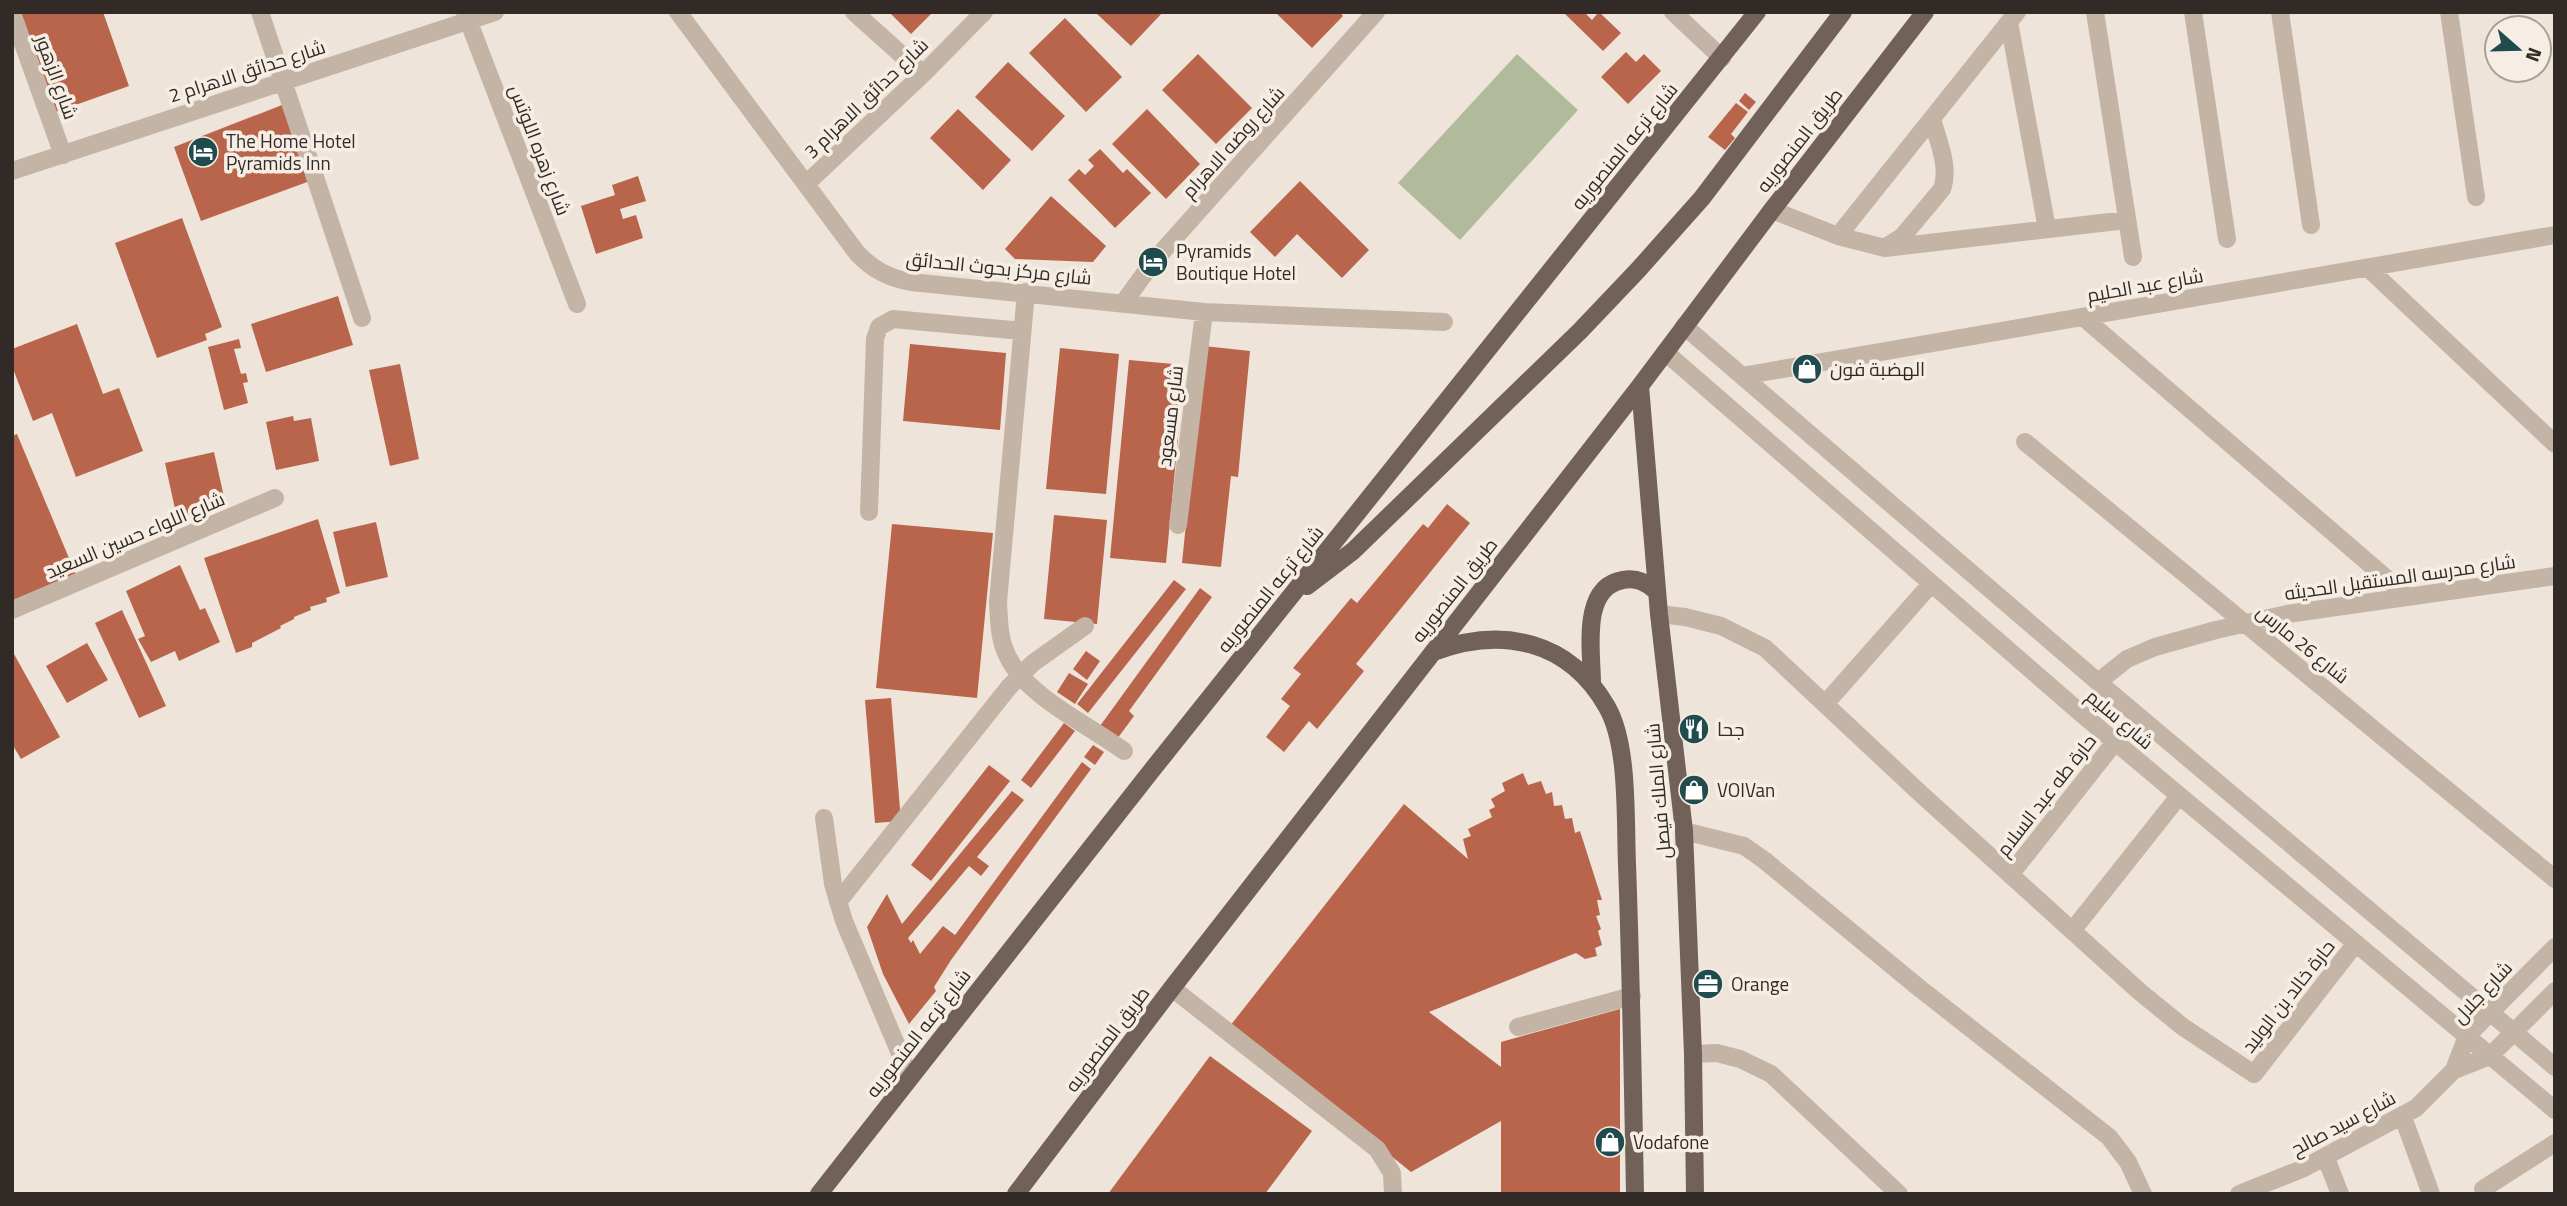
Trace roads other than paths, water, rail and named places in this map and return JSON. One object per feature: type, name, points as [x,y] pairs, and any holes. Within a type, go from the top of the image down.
[{"type":"main road","name":"شارع ترعه المنصوريه","points":[[819,1194],[1757,12]]},
{"type":"main road","points":[[1292,595],[1353,551],[1580,331],[1638,270],[1702,198],[1843,12]]},
{"type":"main road","name":"طريق المنصوريه","points":[[1016,1194],[1925,12]]},
{"type":"main road","name":"شارع الملك فيصل","points":[[1640,386],[1659,614],[1684,831],[1693,1054],[1695,1194]]},
{"type":"main road","points":[[1592,684],[1592,616],[1597,597],[1611,583],[1631,579],[1641,581],[1657,592]]},
{"type":"main road","name":"شارع الملك فيصل","points":[[1433,652],[1460,642],[1479,639],[1518,641],[1554,654],[1592,684],[1608,709],[1619,737],[1624,793],[1632,996],[1635,1194]]},
{"type":"street","points":[[260,12],[362,318]]},
{"type":"street","name":"شارع حدائق الاهرام 2","points":[[12,172],[466,17],[495,12]]},
{"type":"street","name":"شارع مركز بحوث الحدائق","points":[[678,12],[857,253],[870,266],[892,278],[1204,312],[1444,322]]},
{"type":"street","points":[[854,12],[923,74]]},
{"type":"street","name":"شارع حدائق الاهرام 3","points":[[806,184],[923,74],[984,12]]},
{"type":"street","name":"شارع روضه الاهرام","points":[[1124,302],[1153,262],[1376,12]]},
{"type":"street","points":[[1672,12],[1722,58]]},
{"type":"street","points":[[2095,12],[2133,257]]},
{"type":"street","points":[[2193,12],[2227,239]]},
{"type":"street","points":[[2280,12],[2311,225]]},
{"type":"street","points":[[2449,12],[2476,197]]},
{"type":"street","name":"شارع الزهور","points":[[12,13],[63,155]]},
{"type":"street","name":"شارع زهره اللوتس","points":[[466,17],[577,304]]},
{"type":"street","points":[[1838,236],[2013,17]]},
{"type":"street","points":[[2013,17],[2047,229]]},
{"type":"street","points":[[1885,248],[1902,237],[1945,182],[1947,173],[1932,119]]},
{"type":"street","points":[[1772,210],[1838,236],[1885,248],[2127,220]]},
{"type":"street","name":"شارع عبد الحليم","points":[[1742,376],[2555,235]]},
{"type":"street","points":[[2368,268],[2555,444]]},
{"type":"street","points":[[1026,292],[998,602],[1000,637],[1007,657],[1035,690],[1124,751]]},
{"type":"street","name":"شارع مسعود","points":[[1178,525],[1204,312]]},
{"type":"street","points":[[2083,317],[2408,597]]},
{"type":"street","points":[[869,512],[875,339],[879,327],[893,319],[1023,331]]},
{"type":"street","name":"شارع سليم","points":[[1684,326],[2098,682],[2555,1067]]},
{"type":"street","name":"شارع سليم","points":[[1665,352],[2115,742],[2555,1110]]},
{"type":"street","name":"شارع 26 مارس","points":[[2025,442],[2555,878]]},
{"type":"street","name":"شارع اللواء حسين السعيد","points":[[12,610],[275,498]]},
{"type":"street","name":"شارع مدرسه المستقبل الحديثه","points":[[2098,682],[2127,659],[2155,647],[2244,623],[2287,614],[2555,576]]},
{"type":"street","points":[[1825,704],[1931,584]]},
{"type":"street","points":[[1659,614],[1721,626],[1765,648],[2073,931],[2179,796]]},
{"type":"street","points":[[838,902],[1020,675],[1085,626]]},
{"type":"street","name":"حارة طه عبد السلام","points":[[2010,875],[2115,742]]},
{"type":"street","points":[[824,818],[829,865],[850,939],[910,1077]]},
{"type":"street","points":[[1684,831],[1744,846],[1763,860],[1917,987],[2109,1137],[2128,1162],[2143,1194]]},
{"type":"street","name":"حارة خالد بن الوليد","points":[[2073,931],[2183,1027],[2254,1074],[2356,943]]},
{"type":"street","name":"شارع جلال","points":[[2454,1070],[2467,1036],[2555,947]]},
{"type":"street","points":[[1172,988],[1377,1149],[1392,1173],[1394,1194]]},
{"type":"street","points":[[2454,1070],[2490,1056],[2555,991]]},
{"type":"street","points":[[1518,1027],[1632,996]]},
{"type":"street","points":[[1693,1054],[1717,1053],[1740,1059],[1771,1074],[1899,1194]]},
{"type":"street","name":"شارع سيد صالح","points":[[2239,1194],[2287,1185],[2326,1158],[2403,1117],[2416,1108],[2454,1070]]},
{"type":"street","points":[[2403,1117],[2431,1194]]},
{"type":"street","points":[[2483,1189],[2555,1143]]},
{"type":"street","points":[[2326,1158],[2340,1194]]},
{"type":"place","name":"The Home Hotel Pyramids Inn","points":[[203,152]]},
{"type":"place","name":"Pyramids Boutique Hotel","points":[[1153,262]]},
{"type":"place","name":"الهضبة فون","points":[[1807,369]]},
{"type":"place","name":"جحا","points":[[1694,729]]},
{"type":"place","name":"VOIVan","points":[[1694,790]]},
{"type":"place","name":"Orange","points":[[1708,984]]},
{"type":"place","name":"Vodafone","points":[[1610,1142]]}]
